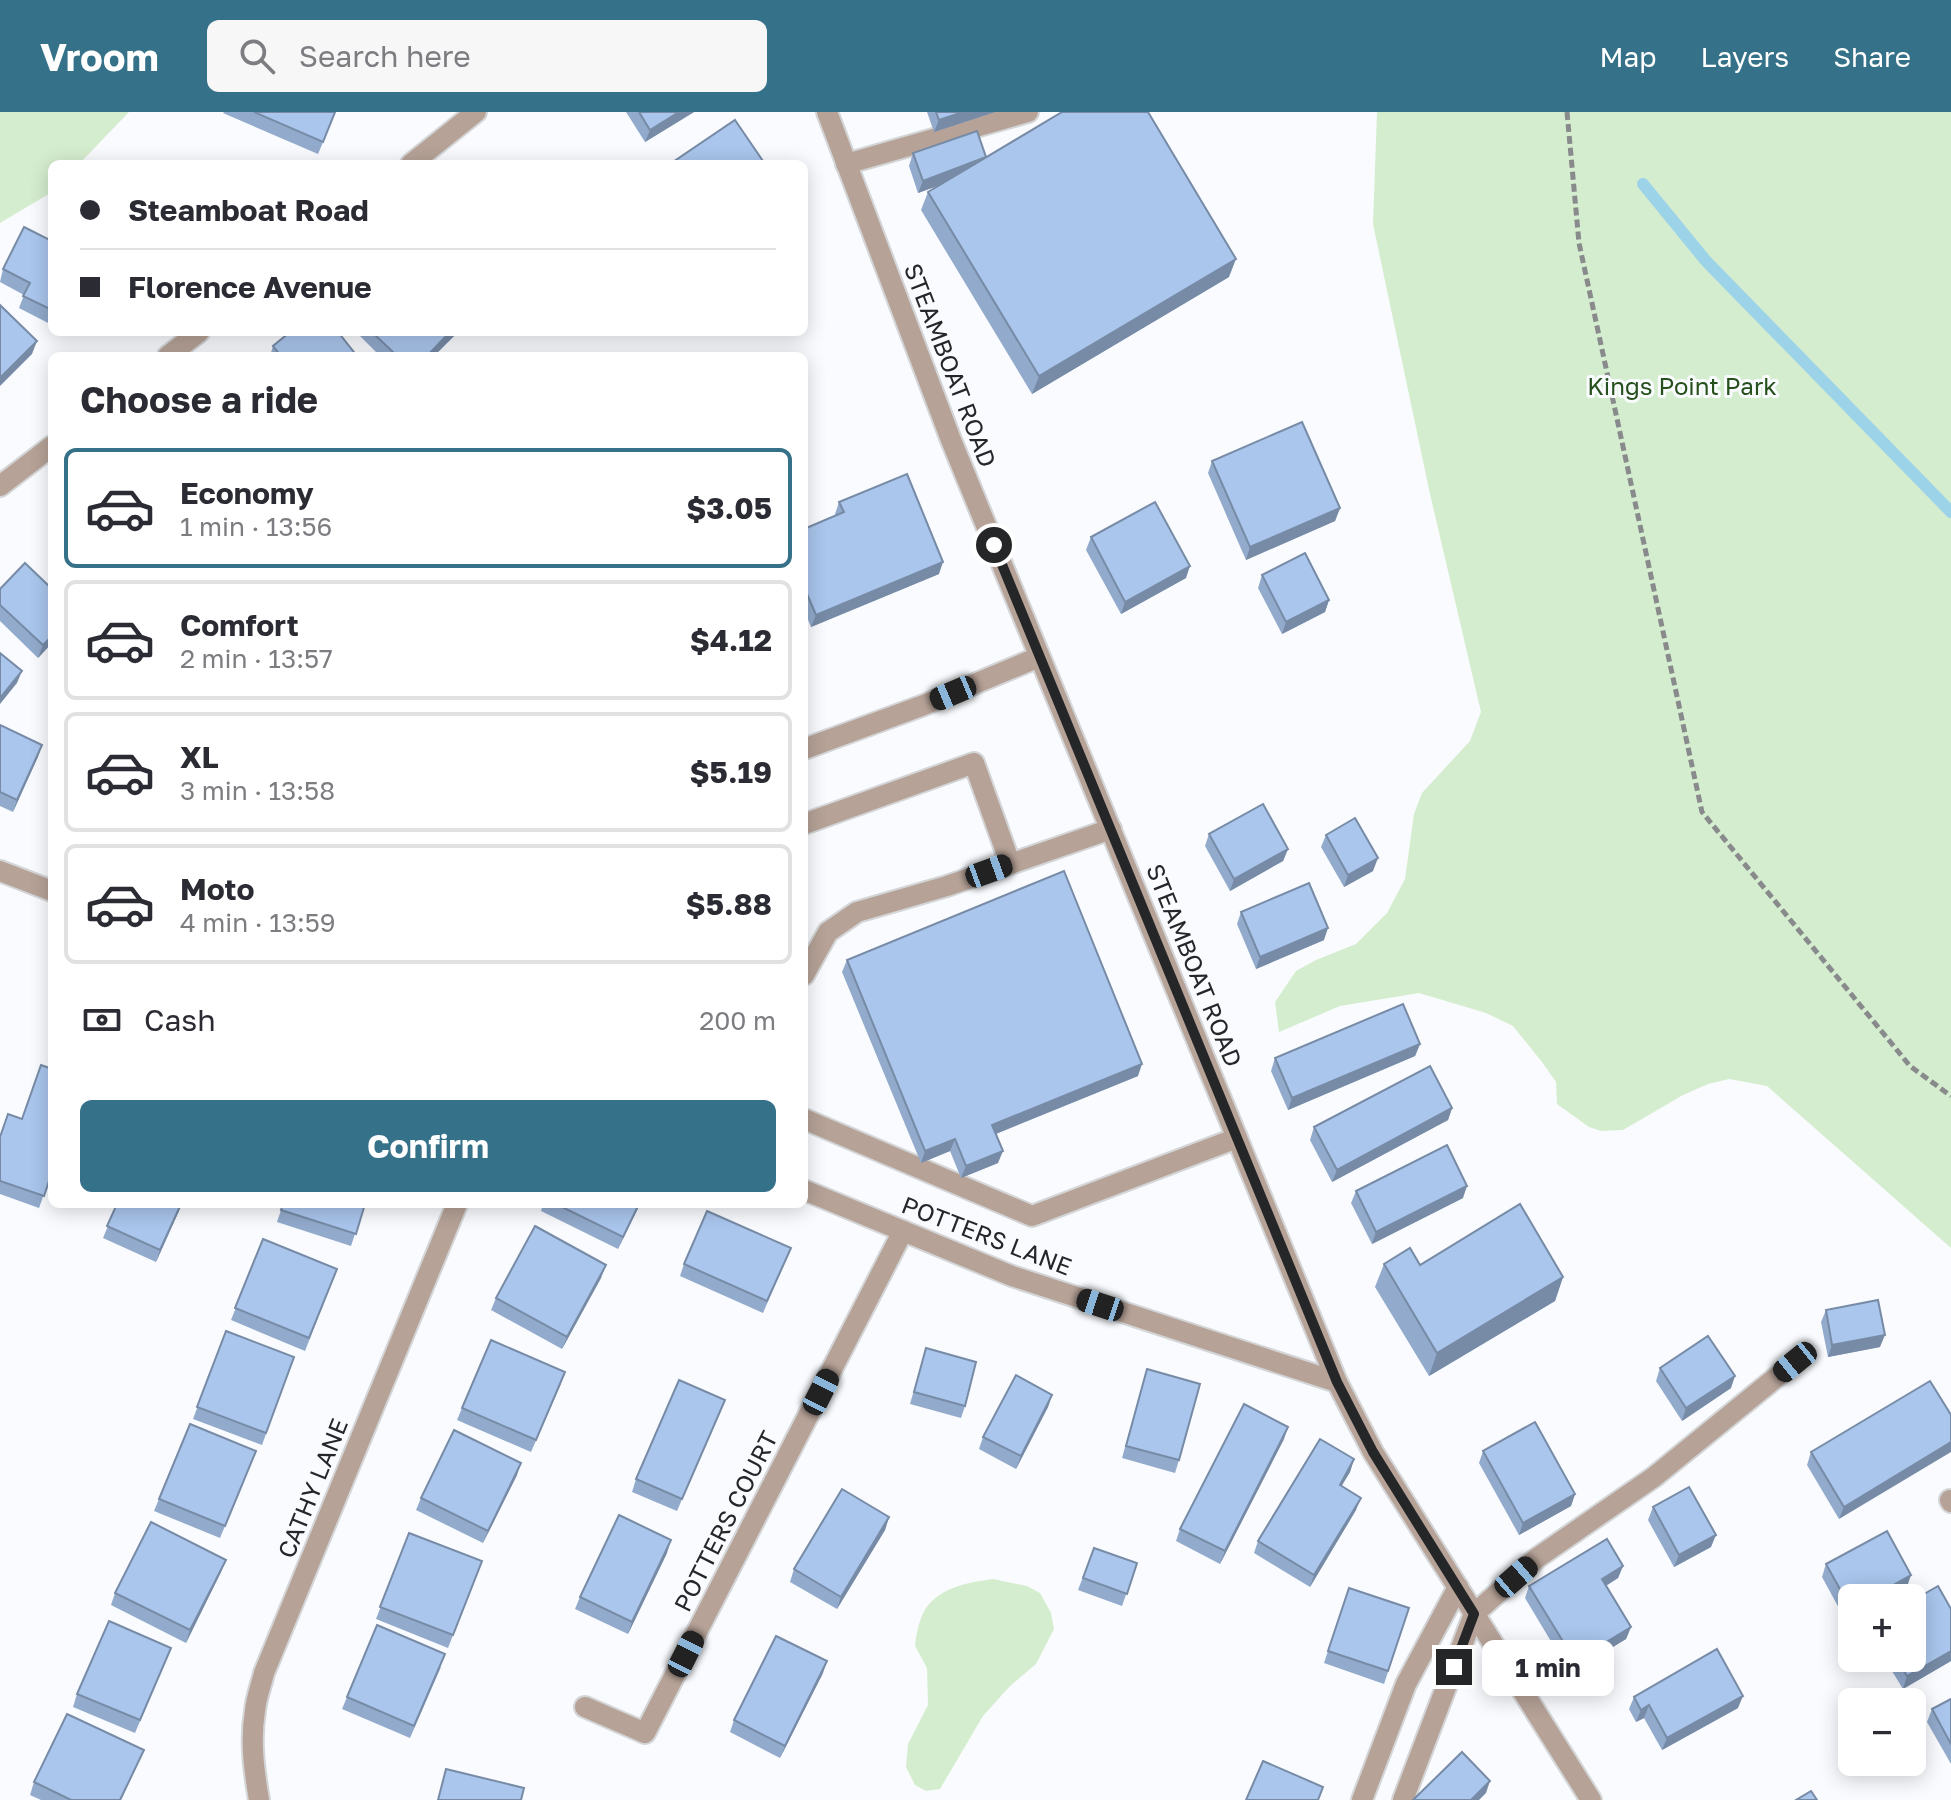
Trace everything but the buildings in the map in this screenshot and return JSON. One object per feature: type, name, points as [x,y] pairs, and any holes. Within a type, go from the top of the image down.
[{"type":"street","points":[[416,160],[476,112]]},
{"type":"street","name":"STEAMBOAT ROAD","points":[[827,112],[951,440],[1337,1382],[1373,1452],[1591,1800]]},
{"type":"street","points":[[846,164],[1028,112]]},
{"type":"street","points":[[173,352],[194,336]]},
{"type":"street","points":[[0,486],[48,449]]},
{"type":"street","points":[[808,748],[924,705],[1039,657]]},
{"type":"street","points":[[808,823],[974,763],[1010,863]]},
{"type":"street","points":[[808,968],[828,932],[857,912],[947,886],[1111,829]]},
{"type":"street","points":[[0,871],[48,889]]},
{"type":"street","points":[[808,1121],[1032,1216],[1237,1138]]},
{"type":"street","name":"POTTERS LANE","points":[[808,1192],[1012,1276],[1337,1382]]},
{"type":"street","name":"CATHY LANE","points":[[259,1800],[252,1742],[255,1709],[264,1673],[455,1208]]},
{"type":"street","name":"POTTERS COURT","points":[[585,1707],[645,1733],[903,1231]]},
{"type":"street","points":[[1403,1800],[1474,1614],[1537,1558],[1654,1477],[1795,1362]]},
{"type":"street","points":[[1362,1800],[1406,1684],[1458,1587]]},
{"type":"path","points":[[1567,112],[1579,243],[1702,812],[1910,1066],[1951,1096]]},
{"type":"green space","points":[[0,112],[129,112],[83,160],[48,160],[48,194],[0,223]]},
{"type":"green space","name":"Kings Point Park","points":[[1377,112],[1951,112],[1951,1248],[1767,1086],[1729,1079],[1708,1084],[1623,1130],[1601,1131],[1589,1127],[1557,1104],[1556,1082],[1542,1062],[1513,1026],[1486,1013],[1419,993],[1340,1006],[1279,1032],[1275,1002],[1296,971],[1356,944],[1387,913],[1405,879],[1414,814],[1422,793],[1470,741],[1481,712],[1430,494],[1373,224]]},
{"type":"green space","points":[[993,1579],[1027,1586],[1040,1593],[1051,1613],[1054,1629],[1036,1664],[1010,1686],[983,1716],[940,1789],[926,1791],[915,1785],[906,1767],[908,1744],[928,1705],[927,1668],[915,1646],[919,1624],[925,1610],[940,1595],[960,1586]]},
{"type":"waterway","points":[[1643,184],[1706,261],[1951,512]]},
{"type":"route","points":[[994,545],[1337,1382],[1373,1452],[1474,1614],[1454,1667]]}]
